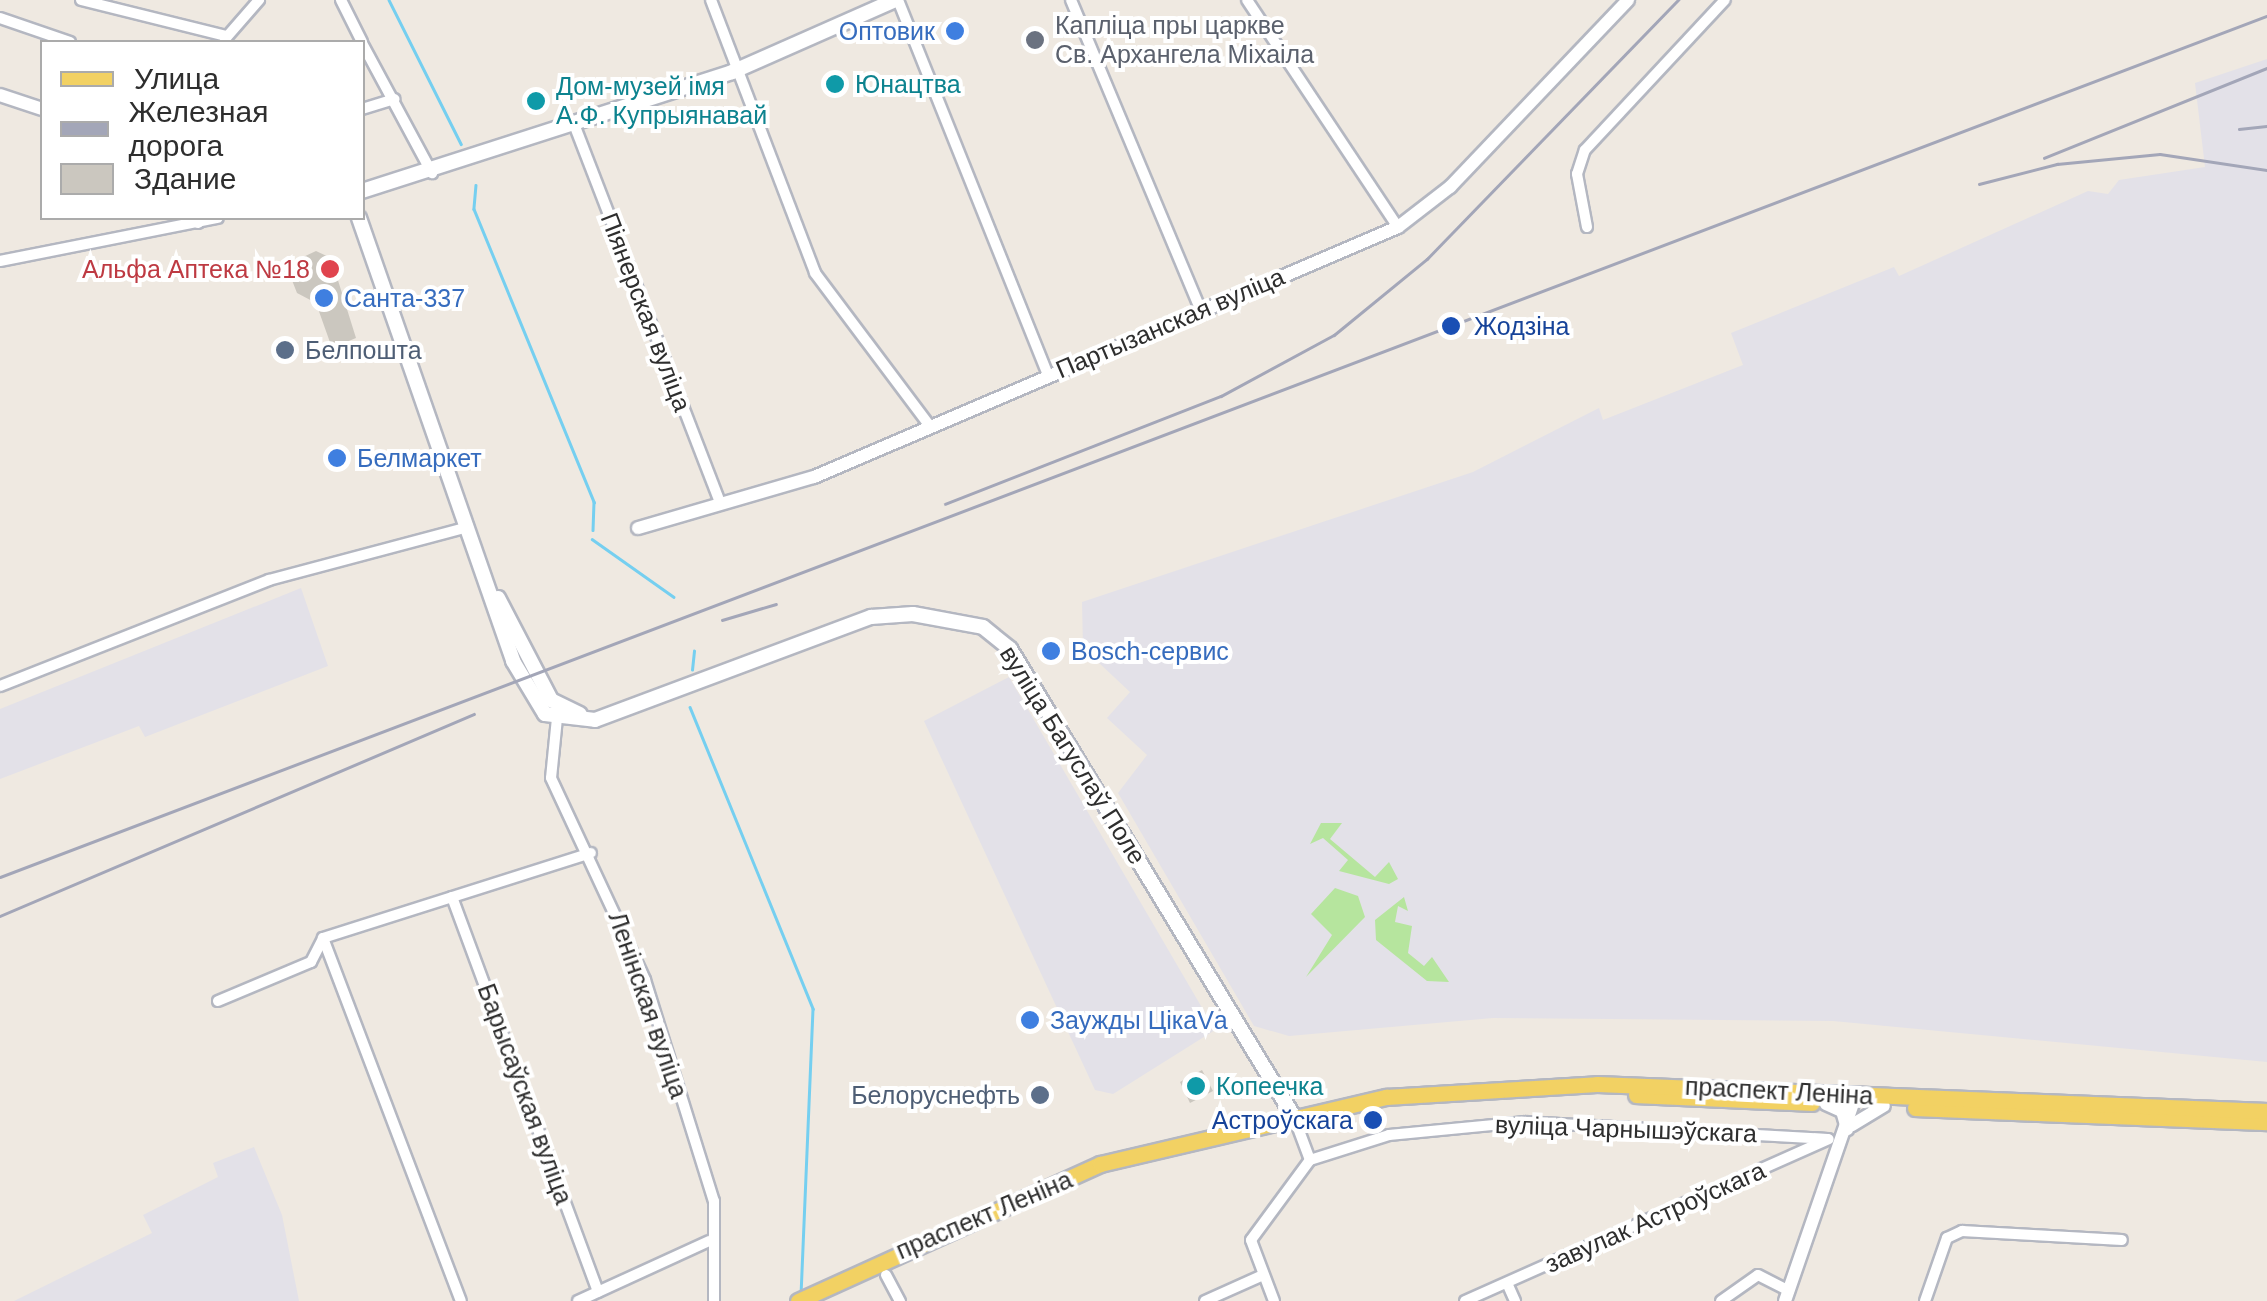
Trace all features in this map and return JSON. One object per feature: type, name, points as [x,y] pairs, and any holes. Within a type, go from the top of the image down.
[{"type":"main road","points":[[365,190],[432,174],[732,72],[897,0]]},
{"type":"main road","name":"вуліца Багуслаў Поле","points":[[361,220],[530,697],[557,718],[580,723],[870,617],[912,614],[983,627],[1010,649],[1294,1117]]},
{"type":"main road","name":"вуліца Багуслаў Поле","points":[[484,574],[551,700],[579,714],[616,711]]},
{"type":"main road","name":"праспект Леніна","points":[[798,1301],[1100,1164],[1294,1117],[1524,1084],[1854,1100],[2267,1111]]},
{"type":"main road","name":"праспект Леніна","points":[[1294,1117],[1525,1093],[1826,1104],[1854,1100],[1884,1106],[2267,1122]]},
{"type":"street","points":[[80,0],[224,39],[260,0]]},
{"type":"street","points":[[341,0],[361,40]]},
{"type":"street","points":[[711,0],[732,72],[816,273],[928,425]]},
{"type":"street","points":[[897,0],[1048,374]]},
{"type":"street","points":[[1070,0],[1200,308]]},
{"type":"street","points":[[1247,0],[1398,227]]},
{"type":"street","name":"Партызанская вуліца","points":[[638,528],[718,498],[814,477],[1200,308],[1398,227],[1450,187],[1628,0]]},
{"type":"street","points":[[1587,228],[1578,174],[1585,150],[1725,0]]},
{"type":"street","points":[[0,18],[64,40]]},
{"type":"street","points":[[365,48],[432,174]]},
{"type":"street","points":[[0,95],[40,109]]},
{"type":"street","points":[[365,108],[395,99]]},
{"type":"street","name":"Піянерская вуліца","points":[[574,124],[718,498]]},
{"type":"street","points":[[0,261],[198,220]]},
{"type":"street","points":[[0,686],[269,580],[468,527]]},
{"type":"street","name":"Ленінская вуліца","points":[[557,718],[551,778],[591,853],[645,980],[714,1201],[709,1241],[714,1301]]},
{"type":"street","points":[[218,1001],[310,962],[323,938],[591,853]]},
{"type":"street","name":"Барысаўская вуліца","points":[[452,897],[598,1292]]},
{"type":"street","points":[[323,938],[461,1301]]},
{"type":"street","points":[[1721,1301],[1758,1275],[1787,1296],[1844,1148],[1854,1100]]},
{"type":"street","points":[[1826,1104],[1842,1112],[1848,1132]]},
{"type":"street","points":[[1848,1132],[1884,1106]]},
{"type":"street","points":[[1274,1301],[1252,1231],[1310,1160],[1294,1117]]},
{"type":"street","name":"вуліца Чарнышэўскага","points":[[1310,1160],[1389,1134],[1525,1122],[1828,1139]]},
{"type":"street","points":[[1828,1139],[1844,1148]]},
{"type":"street","name":"завулак Астроўскага","points":[[1465,1301],[1828,1139]]},
{"type":"street","points":[[1926,1301],[1947,1238],[2122,1240]]},
{"type":"street","points":[[578,1301],[709,1241]]},
{"type":"street","points":[[886,1275],[900,1301]]},
{"type":"street","points":[[1206,1301],[1263,1275]]},
{"type":"street","points":[[1507,1283],[1516,1301]]},
{"type":"shaded area","points":[[2267,59],[2267,1062],[1833,1021],[1493,1018],[1289,1036],[1254,1026],[1118,793],[1147,755],[1107,718],[1130,692],[1083,648],[1082,602],[1473,472],[1599,408],[1603,420],[1743,365],[1731,333],[1894,267],[1899,276],[2088,191],[2108,194],[2119,180],[2205,167],[2195,83]]},
{"type":"shaded area","points":[[301,588],[328,666],[145,737],[139,726],[0,779],[0,709]]},
{"type":"shaded area","points":[[1009,677],[1215,1030],[1113,1094],[1095,1090],[924,721]]},
{"type":"shaded area","points":[[254,1147],[282,1215],[299,1301],[14,1301],[152,1233],[143,1215],[218,1177],[213,1163]]},
{"type":"green space","points":[[1321,823],[1342,823],[1330,839],[1375,877],[1389,862],[1398,879],[1389,884],[1339,871],[1348,860],[1323,838],[1310,844]]},
{"type":"green space","points":[[1335,888],[1358,896],[1365,917],[1306,977],[1332,935],[1311,914]]},
{"type":"green space","points":[[1404,897],[1408,911],[1398,906],[1395,922],[1412,926],[1408,953],[1424,966],[1432,957],[1449,982],[1427,981],[1376,940],[1375,920]]},
{"type":"building","name":"Санта-337","points":[[316,251],[331,258],[356,338],[332,348],[316,303],[297,293],[286,265]]},
{"type":"building","name":"Копеечка","points":[[1202,1070],[1213,1091],[1190,1103],[1180,1082]]},
{"type":"waterway","points":[[389,0],[461,144]]},
{"type":"waterway","points":[[476,185],[474,209],[594,502],[593,530]]},
{"type":"waterway","points":[[592,539],[674,597]]},
{"type":"waterway","points":[[692,670],[694,651]]},
{"type":"waterway","points":[[690,707],[813,1009],[801,1295]]},
{"type":"railway","points":[[945,504],[1221,396],[1334,335],[1427,259],[1678,0]]},
{"type":"railway","points":[[0,877],[2267,16]]},
{"type":"railway","points":[[2044,158],[2267,68]]},
{"type":"railway","points":[[2239,129],[2267,126]]},
{"type":"railway","points":[[1979,184],[2057,164],[2160,154],[2267,170]]},
{"type":"railway","points":[[722,620],[776,604]]},
{"type":"railway","points":[[0,916],[474,714]]},
{"type":"place","name":"Оптовик","points":[[955,31]]},
{"type":"place","name":"Капліца пры царкве Св. Архангела Міхаіла","points":[[1035,40]]},
{"type":"place","name":"Юнацтва","points":[[835,84]]},
{"type":"place","name":"Дом-музей імя А.Ф. Купрыянавай","points":[[536,101]]},
{"type":"place","name":"Альфа Аптека №18","points":[[330,269]]},
{"type":"place","name":"Санта-337","points":[[324,298]]},
{"type":"place","name":"Жодзіна","points":[[1451,326]]},
{"type":"place","name":"Белпошта","points":[[285,350]]},
{"type":"place","name":"Белмаркет","points":[[337,458]]},
{"type":"place","name":"Bosch-сервис","points":[[1051,651]]},
{"type":"place","name":"Заужды ЦікаVа","points":[[1030,1020]]},
{"type":"place","name":"Копеечка","points":[[1196,1086]]},
{"type":"place","name":"Белоруснефть","points":[[1040,1095]]},
{"type":"place","name":"Астроўскага","points":[[1373,1120]]}]
